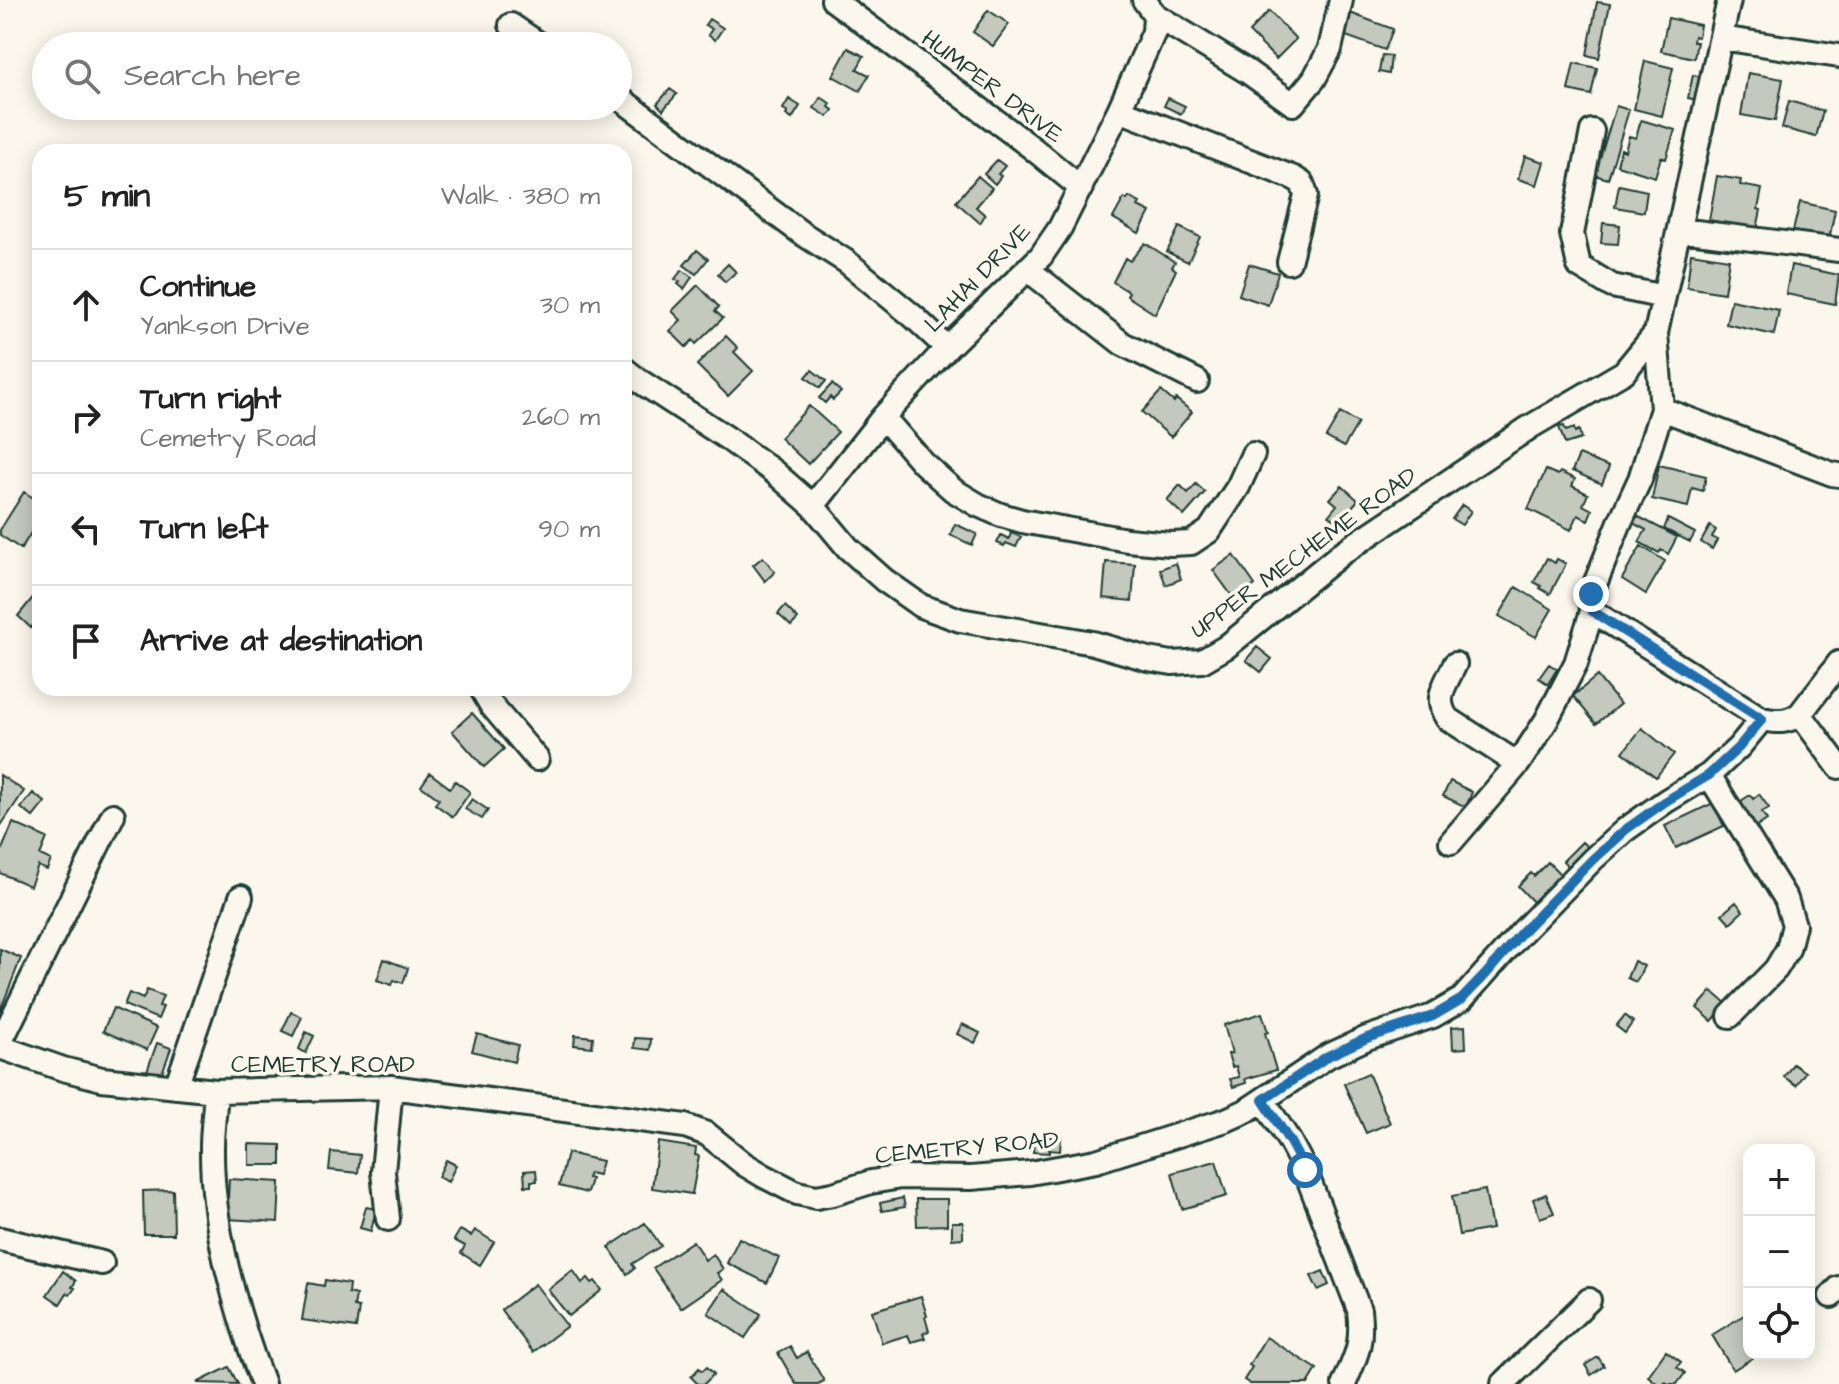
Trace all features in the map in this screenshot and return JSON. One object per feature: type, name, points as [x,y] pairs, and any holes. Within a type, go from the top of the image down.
[{"type":"street","name":"HUMPER DRIVE","points":[[833,0],[1031,147],[1081,188]]},
{"type":"street","points":[[1150,7],[1293,104],[1314,79],[1330,49],[1341,0]]},
{"type":"street","name":"UPPER MECHEME ROAD","points":[[632,383],[739,447],[774,472],[813,506],[848,548],[884,580],[921,606],[960,620],[1081,640],[1148,659],[1172,663],[1202,661],[1226,647],[1378,529],[1530,427],[1624,372],[1656,333],[1729,0]]},
{"type":"street","name":"LAHAI DRIVE","points":[[813,506],[883,417],[947,348],[1041,256],[1060,228],[1154,32],[1150,7]]},
{"type":"street","points":[[511,25],[521,32]]},
{"type":"street","points":[[1721,38],[1839,56]]},
{"type":"street","points":[[632,107],[800,232],[847,262],[947,348]]},
{"type":"street","points":[[1119,110],[1302,183],[1306,195],[1289,262]]},
{"type":"street","points":[[1592,131],[1572,234],[1579,266],[1612,286],[1664,297]]},
{"type":"street","points":[[1680,230],[1839,250]]},
{"type":"street","points":[[1027,269],[1123,344],[1197,381]]},
{"type":"street","points":[[1451,842],[1518,764],[1546,721],[1576,663],[1592,611],[1591,594],[1640,479],[1662,409],[1656,333]]},
{"type":"street","points":[[1662,409],[1839,475]]},
{"type":"street","points":[[883,417],[923,463],[953,490],[978,505],[1022,521],[1127,540],[1191,543],[1209,531],[1238,487],[1253,454]]},
{"type":"street","points":[[1592,611],[1762,719],[1778,722],[1800,714],[1839,663]]},
{"type":"street","points":[[1455,664],[1440,697],[1440,708],[1447,718],[1518,764]]},
{"type":"street","points":[[486,696],[537,759]]},
{"type":"street","points":[[1800,714],[1839,767]]},
{"type":"street","name":"CEMETRY ROAD","points":[[0,1045],[63,1069],[102,1079],[216,1091],[391,1087],[685,1126],[707,1134],[764,1176],[797,1193],[816,1197],[901,1177],[971,1178],[1030,1173],[1096,1161],[1226,1120],[1246,1111],[1328,1056],[1367,1038],[1433,1016],[1462,999],[1592,860],[1625,830],[1709,775],[1739,747],[1762,719]]},
{"type":"street","points":[[1709,775],[1786,899],[1794,925],[1788,949],[1776,969],[1730,1016]]},
{"type":"street","points":[[0,1045],[113,815]]},
{"type":"street","points":[[176,1087],[241,897]]},
{"type":"street","points":[[388,1219],[383,1172],[391,1087]]},
{"type":"street","points":[[216,1091],[212,1147],[213,1184],[219,1222],[230,1281],[263,1384]]},
{"type":"street","points":[[1263,1100],[1305,1170],[1359,1310],[1362,1333],[1344,1384]]},
{"type":"street","points":[[0,1239],[102,1263]]},
{"type":"street","points":[[1503,1384],[1589,1300]]},
{"type":"building","points":[[1597,2],[1610,4],[1599,58],[1587,55]]},
{"type":"building","points":[[988,10],[1009,24],[993,46],[973,32]]},
{"type":"building","points":[[1269,11],[1296,39],[1276,59],[1249,32]]},
{"type":"building","points":[[1350,13],[1393,29],[1385,50],[1343,35]]},
{"type":"building","points":[[1668,18],[1700,25],[1698,37],[1694,36],[1693,42],[1697,42],[1694,58],[1661,51]]},
{"type":"building","points":[[709,19],[723,28],[715,40],[708,35],[712,29],[705,25]]},
{"type":"building","points":[[848,48],[864,56],[857,69],[869,75],[860,91],[833,76]]},
{"type":"building","points":[[1382,55],[1391,56],[1389,74],[1379,72]]},
{"type":"building","points":[[1645,61],[1673,68],[1662,116],[1634,109]]},
{"type":"building","points":[[1574,63],[1597,68],[1591,95],[1568,90]]},
{"type":"building","points":[[1748,73],[1783,79],[1775,121],[1741,115]]},
{"type":"building","points":[[1693,75],[1705,78],[1700,101],[1688,98]]},
{"type":"building","points":[[670,89],[677,94],[663,110],[657,104]]},
{"type":"building","points":[[821,97],[831,104],[829,107],[833,110],[828,117],[814,108]]},
{"type":"building","points":[[1168,98],[1185,106],[1181,114],[1164,106]]},
{"type":"building","points":[[789,99],[800,106],[792,119],[783,109]]},
{"type":"building","points":[[1789,101],[1823,111],[1816,137],[1782,128]]},
{"type":"building","points":[[1616,106],[1629,110],[1608,179],[1595,175]]},
{"type":"building","points":[[1641,120],[1675,130],[1666,159],[1661,157],[1655,177],[1617,165],[1621,149],[1625,151],[1629,136],[1636,138]]},
{"type":"building","points":[[1525,156],[1544,162],[1537,185],[1518,179]]},
{"type":"building","points":[[997,160],[1005,166],[995,184],[984,174]]},
{"type":"building","points":[[978,176],[992,188],[976,207],[985,215],[980,223],[956,202]]},
{"type":"building","points":[[1717,176],[1741,180],[1740,185],[1762,189],[1757,229],[1709,220]]},
{"type":"building","points":[[1619,185],[1647,191],[1644,212],[1615,207]]},
{"type":"building","points":[[1129,197],[1150,212],[1139,233],[1113,218],[1124,198],[1127,200]]},
{"type":"building","points":[[1800,202],[1835,210],[1829,240],[1793,231]]},
{"type":"building","points":[[1603,223],[1620,225],[1618,244],[1601,243]]},
{"type":"building","points":[[1179,227],[1200,237],[1188,262],[1167,252]]},
{"type":"building","points":[[1145,243],[1175,262],[1172,267],[1176,270],[1155,314],[1127,296],[1129,292],[1113,282],[1125,258],[1130,261]]},
{"type":"building","points":[[697,250],[708,259],[696,274],[684,265]]},
{"type":"building","points":[[1691,253],[1729,259],[1724,293],[1687,287]]},
{"type":"building","points":[[728,264],[736,272],[725,282],[718,274]]},
{"type":"building","points":[[1249,264],[1278,273],[1268,305],[1239,295]]},
{"type":"building","points":[[1791,265],[1839,275],[1835,304],[1786,294]]},
{"type":"building","points":[[682,270],[692,277],[684,289],[675,279]]},
{"type":"building","points":[[698,285],[719,307],[715,311],[723,318],[696,344],[693,340],[686,347],[670,331],[681,320],[672,311]]},
{"type":"building","points":[[1731,300],[1779,310],[1774,335],[1726,324]]},
{"type":"building","points":[[726,336],[738,348],[734,352],[753,371],[728,396],[697,365]]},
{"type":"building","points":[[812,370],[826,381],[820,388],[806,377]]},
{"type":"building","points":[[832,384],[841,392],[825,403],[819,398]]},
{"type":"building","points":[[1161,391],[1192,412],[1171,437],[1142,412]]},
{"type":"building","points":[[809,406],[838,432],[808,464],[780,438]]},
{"type":"building","points":[[1340,413],[1358,423],[1344,447],[1326,437]]},
{"type":"building","points":[[1564,426],[1566,431],[1579,430],[1581,439],[1565,444],[1559,427]]},
{"type":"building","points":[[1579,455],[1609,467],[1602,484],[1572,471]]},
{"type":"building","points":[[1659,465],[1706,476],[1703,491],[1692,488],[1688,507],[1652,499]]},
{"type":"building","points":[[1546,470],[1575,479],[1572,486],[1588,494],[1583,505],[1592,510],[1588,520],[1578,515],[1571,530],[1528,509]]},
{"type":"building","points":[[1196,484],[1205,492],[1184,516],[1167,500],[1180,485],[1188,493]]},
{"type":"building","points":[[1342,486],[1358,500],[1338,523],[1329,515],[1337,505],[1330,499]]},
{"type":"building","points":[[24,492],[32,497],[32,531],[21,549],[0,535],[0,530]]},
{"type":"building","points":[[1462,505],[1471,511],[1462,525],[1452,519]]},
{"type":"building","points":[[1637,516],[1677,537],[1668,554],[1661,550],[1659,553],[1639,542],[1646,530],[1633,523]]},
{"type":"building","points":[[1668,519],[1695,533],[1690,542],[1664,529]]},
{"type":"building","points":[[955,524],[977,534],[972,545],[950,535]]},
{"type":"building","points":[[1710,526],[1716,530],[1712,537],[1717,540],[1712,549],[1701,542]]},
{"type":"building","points":[[1011,533],[1021,537],[1016,547],[997,543],[1001,535],[1009,539]]},
{"type":"building","points":[[1641,546],[1665,561],[1646,594],[1622,579]]},
{"type":"building","points":[[1234,555],[1255,585],[1235,600],[1213,570]]},
{"type":"building","points":[[763,557],[775,572],[765,581],[753,565]]},
{"type":"building","points":[[1547,558],[1566,564],[1550,594],[1534,582]]},
{"type":"building","points":[[1106,562],[1135,564],[1132,601],[1103,598]]},
{"type":"building","points":[[1176,563],[1181,579],[1166,585],[1160,569]]},
{"type":"building","points":[[1516,587],[1552,609],[1536,637],[1499,616]]},
{"type":"building","points":[[32,599],[32,627],[18,616]]},
{"type":"building","points":[[785,606],[798,619],[791,626],[778,614]]},
{"type":"building","points":[[1257,647],[1272,659],[1261,672],[1246,660]]},
{"type":"building","points":[[1549,664],[1557,669],[1548,684],[1539,678]]},
{"type":"building","points":[[1597,676],[1620,704],[1596,724],[1573,696]]},
{"type":"building","points":[[472,713],[504,749],[484,767],[452,731]]},
{"type":"building","points":[[1642,728],[1674,754],[1656,777],[1623,752]]},
{"type":"building","points":[[430,773],[450,788],[455,781],[470,792],[453,817],[435,804],[439,799],[421,786]]},
{"type":"building","points":[[0,775],[24,791],[0,827]]},
{"type":"building","points":[[1450,781],[1472,792],[1466,807],[1443,796]]},
{"type":"building","points":[[33,793],[45,802],[33,817],[21,808]]},
{"type":"building","points":[[1759,794],[1769,808],[1762,812],[1767,820],[1755,828],[1738,803],[1750,795],[1753,799]]},
{"type":"building","points":[[472,799],[488,810],[482,819],[465,809]]},
{"type":"building","points":[[1713,803],[1724,826],[1676,848],[1665,826]]},
{"type":"building","points":[[13,823],[47,838],[40,855],[51,860],[47,870],[38,866],[30,886],[0,873],[0,854]]},
{"type":"building","points":[[1582,842],[1592,851],[1573,871],[1563,861]]},
{"type":"building","points":[[1548,862],[1565,879],[1537,906],[1518,886]]},
{"type":"building","points":[[1736,902],[1743,911],[1730,923],[1722,914]]},
{"type":"building","points":[[0,949],[21,958],[0,1011]]},
{"type":"building","points":[[384,959],[408,968],[403,983],[394,980],[392,985],[377,980]]},
{"type":"building","points":[[1634,961],[1644,966],[1636,982],[1627,978]]},
{"type":"building","points":[[147,990],[163,996],[158,1019],[124,1005],[129,993],[143,999]]},
{"type":"building","points":[[1712,991],[1727,1004],[1712,1021],[1697,1008]]},
{"type":"building","points":[[113,1008],[157,1028],[147,1050],[103,1031]]},
{"type":"building","points":[[291,1012],[302,1017],[293,1036],[282,1031]]},
{"type":"building","points":[[1262,1013],[1276,1070],[1245,1079],[1246,1083],[1233,1087],[1230,1079],[1239,1077],[1228,1054],[1232,1053],[1224,1025]]},
{"type":"building","points":[[1625,1015],[1633,1022],[1625,1033],[1616,1026]]},
{"type":"building","points":[[962,1024],[980,1033],[975,1043],[957,1034]]},
{"type":"building","points":[[1465,1026],[1466,1048],[1453,1049],[1452,1027]]},
{"type":"building","points":[[306,1032],[314,1036],[306,1053],[299,1049]]},
{"type":"building","points":[[477,1034],[518,1045],[514,1062],[472,1051]]},
{"type":"building","points":[[575,1035],[593,1037],[592,1047],[574,1045]]},
{"type":"building","points":[[635,1038],[651,1039],[650,1050],[634,1048]]},
{"type":"building","points":[[157,1043],[171,1048],[161,1076],[147,1071]]},
{"type":"building","points":[[1793,1064],[1805,1072],[1796,1085],[1784,1077]]},
{"type":"building","points":[[1368,1073],[1390,1123],[1366,1133],[1344,1084]]},
{"type":"building","points":[[1034,1136],[1061,1138],[1060,1151],[1033,1152]]},
{"type":"building","points":[[658,1142],[696,1148],[695,1155],[699,1156],[692,1194],[652,1188]]},
{"type":"building","points":[[249,1144],[281,1145],[281,1165],[249,1165]]},
{"type":"building","points":[[331,1152],[360,1155],[358,1173],[329,1170]]},
{"type":"building","points":[[567,1153],[602,1161],[598,1175],[589,1173],[587,1178],[591,1179],[587,1193],[559,1186]]},
{"type":"building","points":[[446,1160],[456,1165],[448,1182],[438,1177]]},
{"type":"building","points":[[1216,1161],[1227,1196],[1182,1209],[1172,1173]]},
{"type":"building","points":[[536,1170],[537,1181],[525,1186],[524,1171]]},
{"type":"building","points":[[229,1179],[280,1182],[278,1222],[227,1219]]},
{"type":"building","points":[[173,1190],[174,1234],[144,1234],[143,1191]]},
{"type":"building","points":[[1485,1190],[1492,1229],[1459,1235],[1452,1196]]},
{"type":"building","points":[[1546,1194],[1554,1213],[1540,1218],[1533,1199]]},
{"type":"building","points":[[903,1198],[905,1207],[882,1211],[880,1203]]},
{"type":"building","points":[[916,1199],[947,1199],[947,1225],[917,1226]]},
{"type":"building","points":[[366,1207],[376,1209],[371,1231],[360,1228]]},
{"type":"building","points":[[952,1222],[963,1222],[963,1238],[952,1239]]},
{"type":"building","points":[[645,1223],[661,1246],[632,1264],[635,1268],[627,1274],[609,1247]]},
{"type":"building","points":[[460,1230],[471,1236],[475,1230],[494,1242],[480,1265],[461,1253],[465,1246],[454,1240]]},
{"type":"building","points":[[739,1238],[779,1258],[767,1283],[727,1263]]},
{"type":"building","points":[[693,1241],[705,1260],[713,1254],[723,1269],[717,1273],[722,1280],[681,1308],[653,1268]]},
{"type":"building","points":[[573,1270],[582,1283],[588,1278],[602,1290],[569,1316],[548,1290]]},
{"type":"building","points":[[63,1271],[76,1281],[72,1287],[75,1288],[70,1295],[67,1293],[60,1304],[47,1295]]},
{"type":"building","points":[[1323,1271],[1329,1285],[1318,1290],[1311,1276]]},
{"type":"building","points":[[325,1280],[349,1284],[348,1293],[356,1295],[354,1307],[359,1308],[356,1328],[302,1320],[308,1283],[324,1286]]},
{"type":"building","points":[[535,1284],[567,1326],[533,1352],[501,1310]]},
{"type":"building","points":[[724,1289],[761,1314],[745,1338],[708,1313]]},
{"type":"building","points":[[921,1296],[929,1331],[923,1333],[925,1338],[911,1342],[908,1335],[882,1343],[872,1311]]},
{"type":"building","points":[[1743,1316],[1743,1360],[1749,1360],[1733,1370],[1712,1335]]},
{"type":"building","points":[[1266,1337],[1317,1369],[1308,1384],[1250,1384],[1244,1380]]},
{"type":"building","points":[[790,1346],[797,1358],[807,1352],[824,1381],[796,1384],[778,1353]]},
{"type":"building","points":[[1666,1351],[1681,1362],[1677,1367],[1685,1373],[1677,1384],[1658,1384],[1648,1376]]},
{"type":"building","points":[[1598,1357],[1604,1366],[1591,1375],[1585,1365]]},
{"type":"building","points":[[229,1367],[238,1384],[197,1383]]},
{"type":"building","points":[[707,1367],[714,1374],[704,1384],[698,1384],[691,1377],[699,1368],[702,1371]]},
{"type":"route","points":[[1305,1170],[1263,1100],[1328,1056],[1367,1038],[1433,1016],[1462,999],[1592,860],[1625,830],[1709,775],[1739,747],[1762,719],[1592,611],[1591,594]]}]
